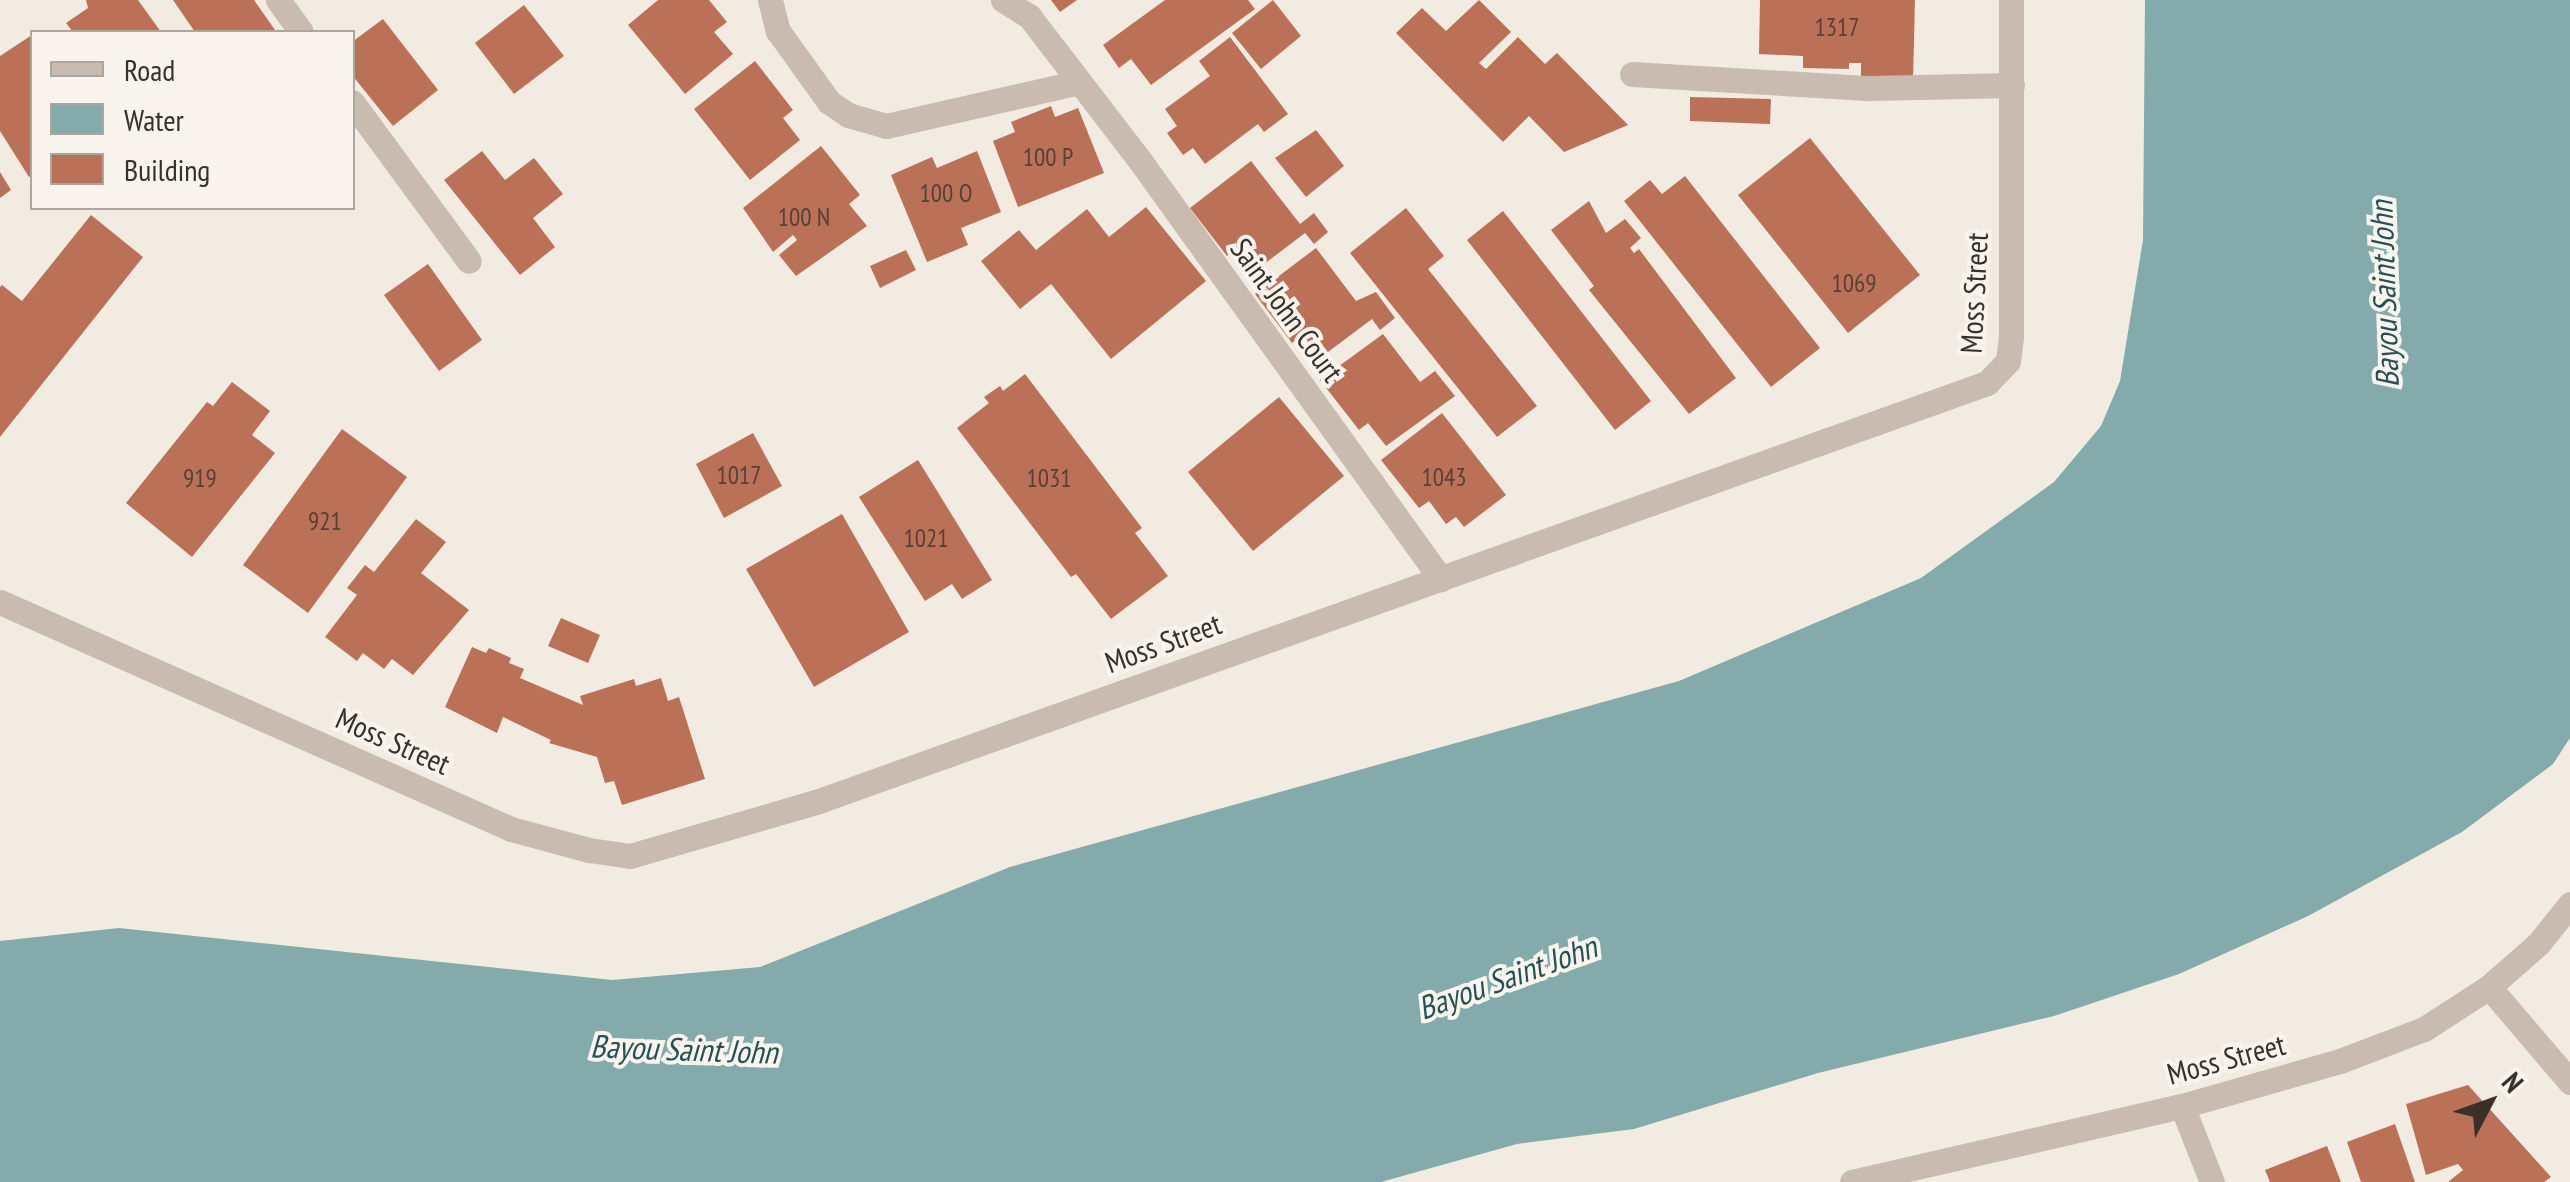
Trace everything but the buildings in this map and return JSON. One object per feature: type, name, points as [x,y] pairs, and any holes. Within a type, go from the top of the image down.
[{"type":"street","points":[[278,0],[300,30]]},
{"type":"street","points":[[770,0],[778,31],[829,102],[848,115],[886,126],[1079,82]]},
{"type":"street","name":"Saint John Court","points":[[1002,0],[1029,16],[1441,579]]},
{"type":"street","name":"Moss Street","points":[[0,602],[511,829],[630,856],[816,802],[1971,390],[1999,374],[2008,360],[2011,337],[2011,0]]},
{"type":"street","points":[[1632,74],[1871,88],[2012,85]]},
{"type":"street","points":[[355,106],[469,261]]},
{"type":"street","name":"Moss Street","points":[[1852,1182],[2182,1106],[2340,1061],[2424,1029],[2489,987],[2538,944],[2570,904]]},
{"type":"street","points":[[2489,987],[2570,1082]]},
{"type":"street","points":[[2182,1106],[2212,1182]]},
{"type":"water","name":"Bayou Saint John","points":[[2145,0],[2570,0],[2570,738],[2553,764],[2462,832],[2308,916],[2179,974],[2054,1016],[1818,1073],[1634,1129],[1517,1144],[1381,1182],[0,1182],[0,941],[119,928],[612,980],[760,967],[1010,867],[1679,681],[1921,578],[2054,482],[2101,426],[2120,381],[2143,240]]}]
